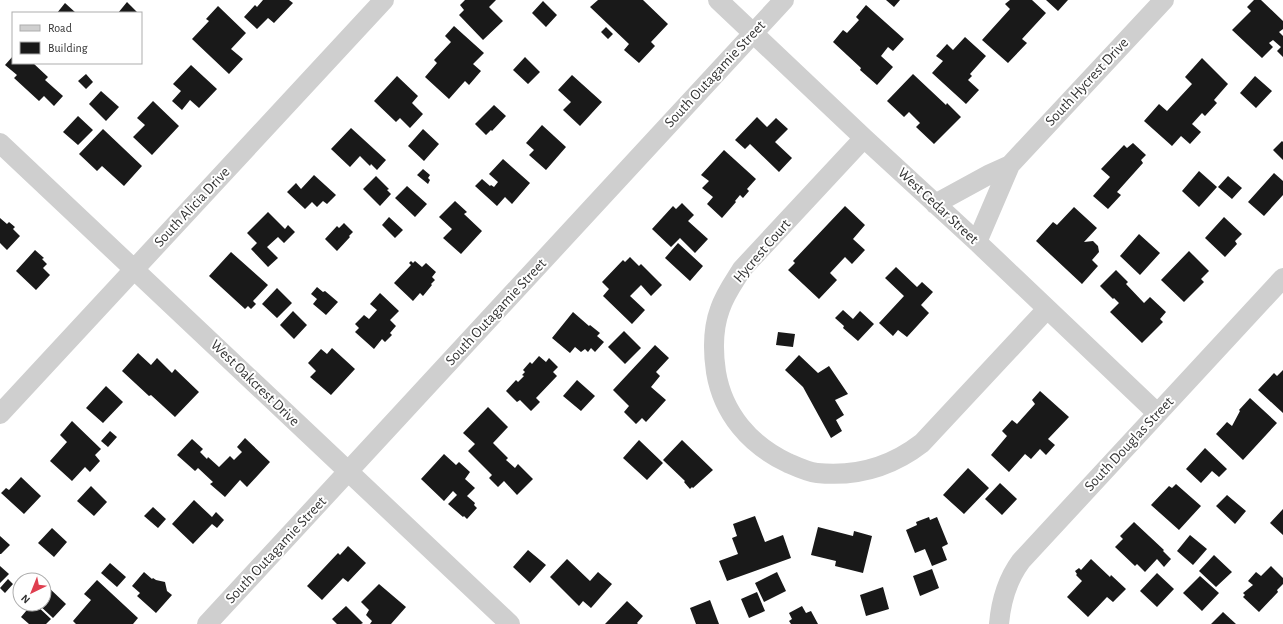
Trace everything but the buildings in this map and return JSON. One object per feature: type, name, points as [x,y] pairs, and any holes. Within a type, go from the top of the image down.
[{"type":"street","name":"South Alicia Drive","points":[[0,414],[384,0]]},
{"type":"street","name":"West Cedar Street","points":[[718,0],[977,242],[1157,413]]},
{"type":"street","name":"South Outagamie Street","points":[[207,624],[784,0]]},
{"type":"street","name":"South Hycrest Drive","points":[[977,242],[1010,165],[1164,0]]},
{"type":"street","name":"Hycrest Court","points":[[864,138],[742,269],[729,290],[720,310],[714,347],[718,383],[723,398],[732,415],[744,432],[759,446],[777,458],[796,467],[816,473],[854,473],[873,469],[891,462],[907,454],[922,443],[1047,309]]},
{"type":"street","name":"West Oakcrest Drive","points":[[0,143],[510,624]]},
{"type":"street","name":"South Hycrest Drive","points":[[935,204],[990,174],[1010,165]]},
{"type":"street","name":"South Douglas Street","points":[[999,624],[1000,609],[1006,588],[1010,577],[1021,561],[1283,278]]}]
